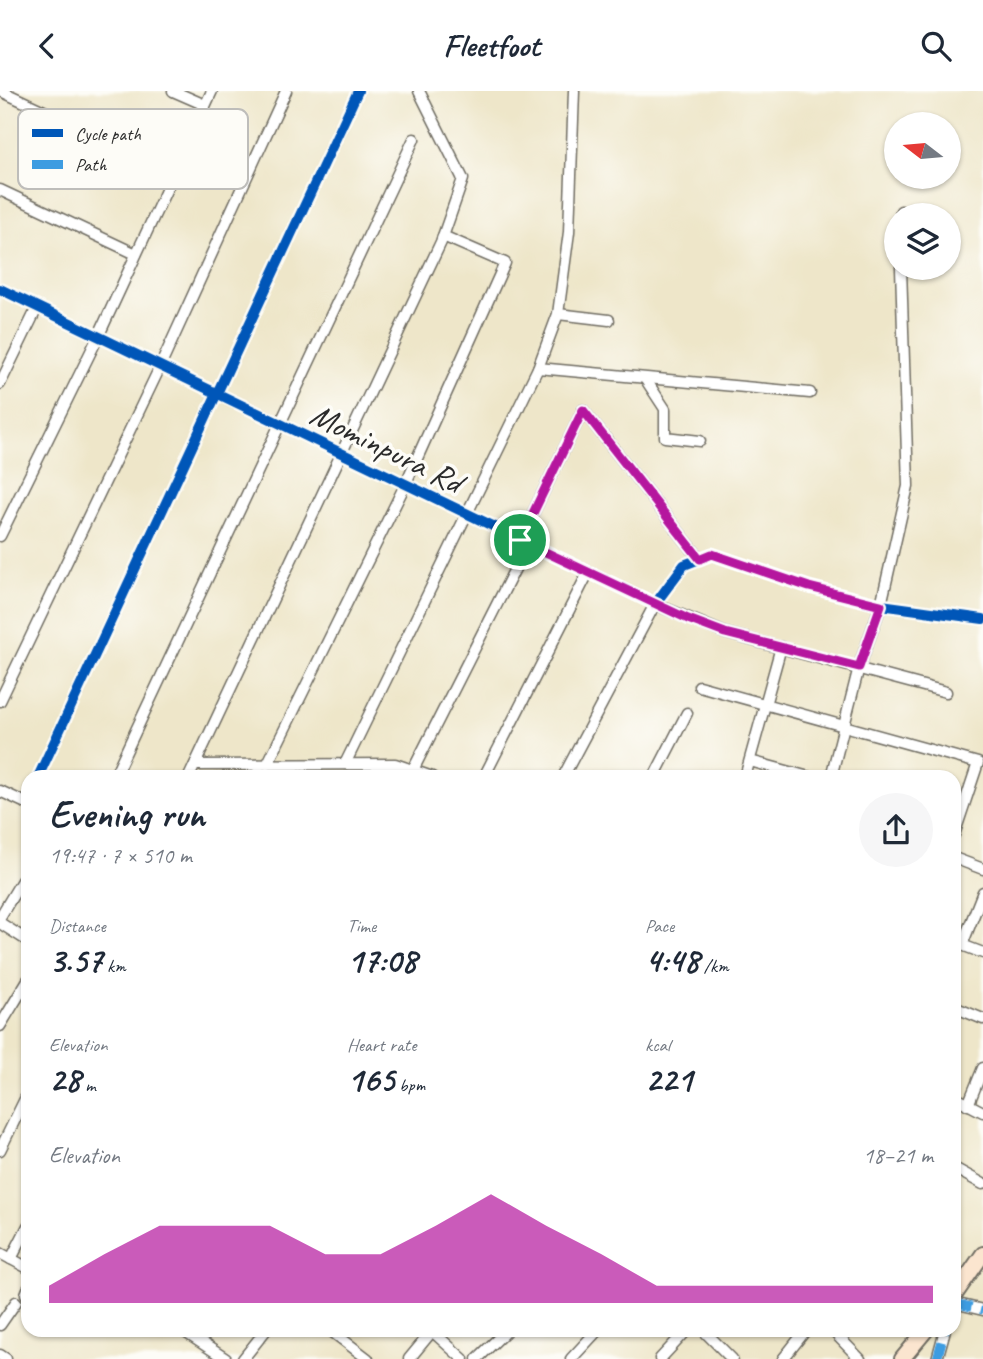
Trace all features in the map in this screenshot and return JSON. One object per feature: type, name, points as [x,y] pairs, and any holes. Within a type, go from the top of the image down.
[{"type":"street","points":[[1,91],[39,109]]},
{"type":"street","points":[[173,91],[205,105]]},
{"type":"street","points":[[203,109],[212,91]]},
{"type":"street","points":[[248,174],[286,91]]},
{"type":"street","points":[[41,770],[358,91]]},
{"type":"street","points":[[192,770],[443,236],[463,179],[419,91]]},
{"type":"street","points":[[345,764],[538,368],[558,314],[569,232],[574,91]]},
{"type":"street","points":[[117,770],[414,139]]},
{"type":"street","points":[[0,536],[98,337],[166,189]]},
{"type":"street","points":[[0,701],[160,367],[241,189]]},
{"type":"street","points":[[0,190],[136,254]]},
{"type":"street","points":[[261,770],[405,485],[505,263],[443,236]]},
{"type":"street","points":[[833,770],[859,667],[881,605],[908,486],[901,280]]},
{"type":"street","name":"Mominpura Rd","points":[[0,289],[655,604],[725,633],[946,692]]},
{"type":"street","points":[[0,384],[37,307]]},
{"type":"street","points":[[558,314],[609,320]]},
{"type":"street","points":[[538,368],[810,394]]},
{"type":"street","points":[[646,380],[665,409],[665,437],[700,441]]},
{"type":"street","points":[[419,770],[583,410],[700,559]]},
{"type":"street","points":[[567,770],[655,604],[684,565],[712,554],[809,587],[881,605],[983,619]]},
{"type":"street","points":[[488,770],[588,573]]},
{"type":"street","points":[[747,770],[781,647]]},
{"type":"street","points":[[699,686],[978,763],[961,807]]},
{"type":"street","points":[[658,770],[687,713]]},
{"type":"street","points":[[750,761],[783,770]]},
{"type":"street","points":[[195,765],[396,764],[411,770]]},
{"type":"street","points":[[315,765],[315,770]]},
{"type":"street","points":[[0,791],[21,800]]},
{"type":"street","points":[[961,861],[983,869]]},
{"type":"street","points":[[0,916],[21,886]]},
{"type":"street","points":[[961,937],[983,892]]},
{"type":"street","points":[[0,923],[21,936]]},
{"type":"street","points":[[961,944],[983,953]]},
{"type":"street","points":[[0,1026],[21,992]]},
{"type":"street","points":[[961,1010],[983,1019]]},
{"type":"street","points":[[968,1105],[983,1067]]},
{"type":"street","points":[[961,1101],[983,1112]]},
{"type":"street","points":[[0,1150],[21,1107]]},
{"type":"street","points":[[961,1172],[983,1184]]},
{"type":"street","points":[[11,1259],[21,1240]]},
{"type":"street","points":[[0,1254],[21,1264]]},
{"type":"street","points":[[961,1286],[983,1254]]},
{"type":"street","points":[[0,1325],[16,1302]]},
{"type":"street","points":[[961,1305],[983,1310]]},
{"type":"street","points":[[193,1337],[226,1359]]},
{"type":"street","points":[[248,1357],[261,1337]]},
{"type":"street","points":[[340,1337],[368,1359]]},
{"type":"street","points":[[409,1359],[426,1337]]},
{"type":"street","points":[[439,1337],[463,1359]]},
{"type":"street","points":[[477,1359],[500,1337]]},
{"type":"street","points":[[571,1359],[591,1337]]},
{"type":"street","points":[[660,1359],[680,1337]]},
{"type":"street","points":[[710,1337],[732,1359]]},
{"type":"street","points":[[783,1359],[800,1337]]},
{"type":"street","points":[[839,1337],[860,1359]]},
{"type":"street","points":[[902,1359],[920,1337]]},
{"type":"street","points":[[937,1359],[943,1337]]},
{"type":"street","points":[[0,1355],[6,1359]]},
{"type":"marked path","points":[[961,1305],[983,1310]]},
{"type":"marked path","points":[[937,1359],[943,1337]]},
{"type":"cycle path","points":[[41,770],[358,91]]},
{"type":"cycle path","points":[[0,289],[655,604],[684,565],[712,554],[809,587],[881,605],[983,619]]},
{"type":"route","points":[[583,410],[700,559],[712,554],[809,587],[881,605],[859,667],[725,633],[688,619],[520,540],[583,410]]}]
